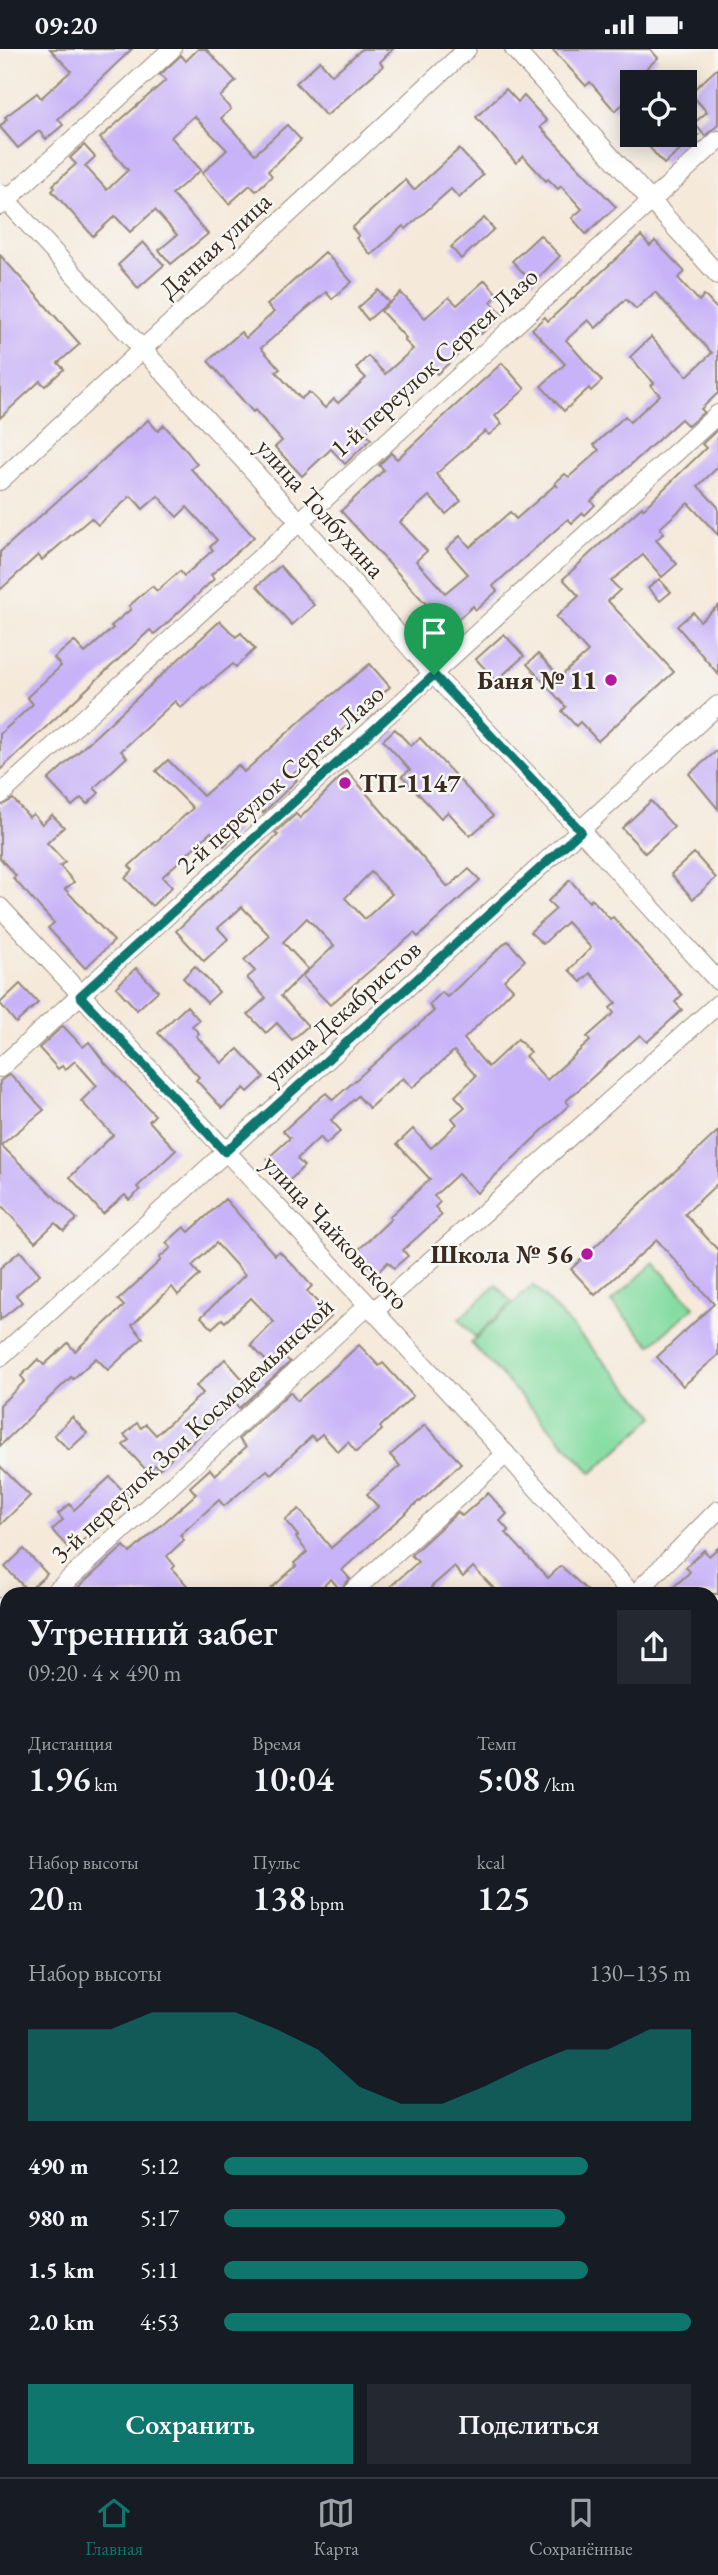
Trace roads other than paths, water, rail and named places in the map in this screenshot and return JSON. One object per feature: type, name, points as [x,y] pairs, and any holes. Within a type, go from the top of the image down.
[{"type":"street","points":[[2,200],[173,49]]},
{"type":"street","name":"Дачная улица","points":[[0,481],[467,49]]},
{"type":"street","points":[[513,49],[718,275]]},
{"type":"street","name":"1-й переулок Сергея Лазо","points":[[0,795],[718,140]]},
{"type":"street","name":"улица Толбухина","points":[[2,200],[299,520],[434,675],[718,981]]},
{"type":"street","name":"2-й переулок Сергея Лазо","points":[[0,1067],[718,414]]},
{"type":"street","name":"улица Декабристов","points":[[0,1357],[718,705]]},
{"type":"street","name":"улица Чайковского","points":[[0,907],[627,1587]]},
{"type":"street","name":"3-й переулок Зои Космодемьянской","points":[[60,1587],[371,1308],[718,1004]]},
{"type":"street","points":[[358,1587],[506,1454]]},
{"type":"street","points":[[640,1587],[718,1510]]},
{"type":"place","name":"Баня № 11","points":[[611,680]]},
{"type":"place","name":"ТП-1147","points":[[345,783]]},
{"type":"place","name":"Школа № 56","points":[[587,1254]]}]
